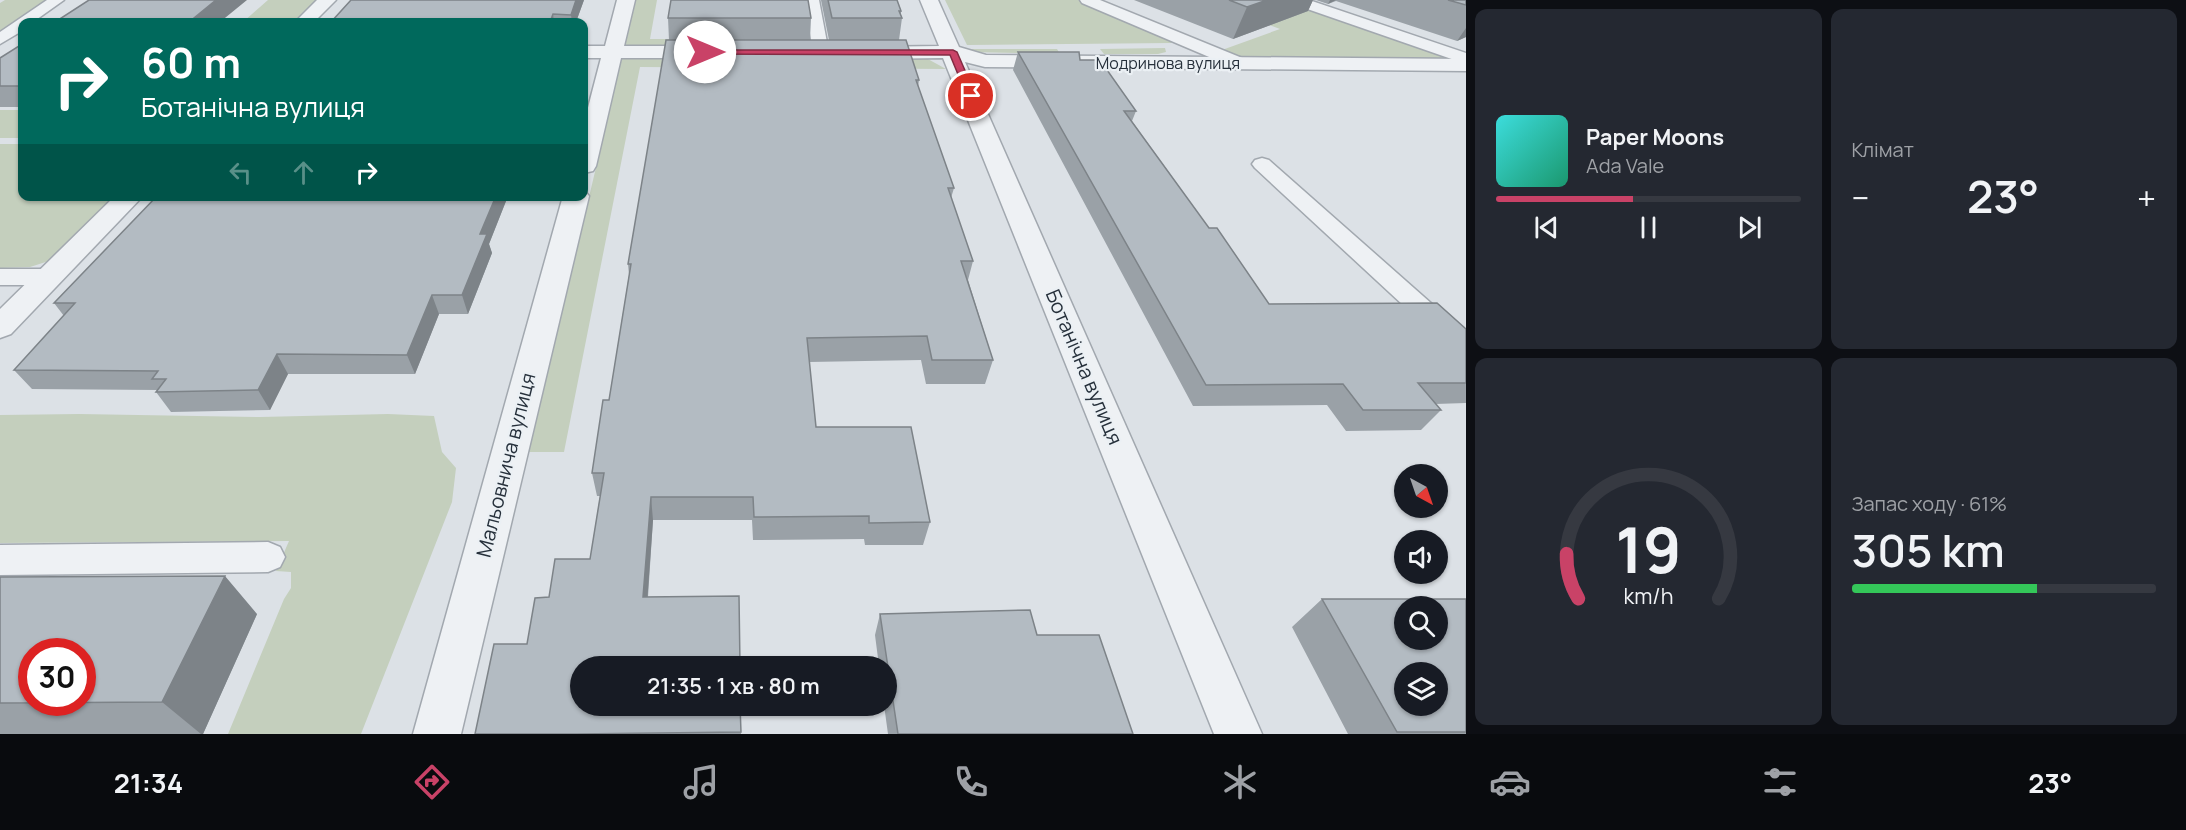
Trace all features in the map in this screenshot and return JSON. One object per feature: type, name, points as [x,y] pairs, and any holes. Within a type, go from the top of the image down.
[{"type":"street","points":[[308,18],[327,0]]},
{"type":"street","points":[[588,150],[626,0]]},
{"type":"street","name":"Ботанічна вулиця","points":[[929,0],[953,52],[1238,734]]},
{"type":"street","points":[[588,52],[728,52]]},
{"type":"street","name":"Модринова вулиця","points":[[797,53],[953,52],[985,61],[1466,65]]},
{"type":"street","points":[[0,327],[125,201]]},
{"type":"street","name":"Мальовнича вулиця","points":[[437,734],[575,201]]},
{"type":"lane","points":[[31,18],[59,0]]},
{"type":"lane","points":[[812,0],[820,53]]},
{"type":"lane","points":[[1087,0],[1240,64]]},
{"type":"lane","points":[[1295,0],[1466,59]]},
{"type":"lane","points":[[0,39],[18,26]]},
{"type":"lane","points":[[1262,164],[1466,349]]},
{"type":"lane","points":[[0,277],[50,277]]},
{"type":"lane","points":[[0,560],[268,556]]},
{"type":"green space","points":[[5,0],[50,0],[24,18],[18,18],[18,22],[0,35],[0,3]]},
{"type":"green space","points":[[268,0],[316,0],[297,18],[248,18]]},
{"type":"green space","points":[[636,0],[657,0],[650,39],[780,39],[805,0],[810,45],[625,45]]},
{"type":"green space","points":[[945,0],[1078,0],[1166,37],[1172,43],[967,45]]},
{"type":"green space","points":[[1202,0],[1286,0],[1464,62],[1245,60],[1222,50],[1280,29]]},
{"type":"green space","points":[[1165,48],[1166,52],[1158,54],[1104,54],[1100,49]]},
{"type":"green space","points":[[972,49],[1057,49],[1060,54],[968,52]]},
{"type":"green space","points":[[622,57],[926,58],[946,69],[640,67],[564,452],[529,452]]},
{"type":"green space","points":[[0,110],[18,110],[18,138],[0,138]]},
{"type":"green space","points":[[0,144],[18,144],[18,201],[115,201],[52,260],[30,267],[0,268]]},
{"type":"green space","points":[[388,414],[434,416],[442,452],[456,468],[452,502],[361,734],[228,734],[284,599],[291,588],[291,572],[276,571],[289,541],[0,543],[0,415],[260,417]]},
{"type":"building","points":[[89,0],[216,0],[194,18],[61,18]]},
{"type":"building","points":[[351,0],[576,0],[571,15],[553,14],[552,18],[335,18]]},
{"type":"building","points":[[671,0],[808,0],[811,18],[668,18]]},
{"type":"building","points":[[828,0],[897,0],[902,18],[832,18]]},
{"type":"building","points":[[1229,0],[1267,0],[1247,7]]},
{"type":"building","points":[[1448,0],[1466,0],[1466,5]]},
{"type":"building","points":[[666,40],[906,40],[919,80],[916,80],[954,188],[948,188],[973,261],[961,261],[993,360],[932,360],[927,336],[807,338],[816,427],[911,427],[930,522],[869,523],[869,516],[754,517],[753,497],[651,497],[643,597],[739,596],[740,656],[570,656],[570,716],[740,716],[741,732],[475,734],[494,644],[527,644],[535,598],[549,597],[555,559],[590,559],[604,473],[592,473],[603,400],[609,400],[631,264],[628,264]]},
{"type":"building","points":[[18,47],[18,86],[0,86],[0,58]]},
{"type":"building","points":[[1018,52],[1079,52],[1080,60],[1100,60],[1136,111],[1124,111],[1209,228],[1217,228],[1269,304],[1437,303],[1466,329],[1466,383],[1418,383],[1441,410],[1363,410],[1343,384],[1206,385]]},
{"type":"building","points":[[152,201],[494,201],[480,234],[487,234],[462,295],[432,295],[407,355],[277,354],[258,390],[156,392],[166,379],[152,379],[158,371],[14,370],[75,303],[54,303]]},
{"type":"building","points":[[225,576],[162,702],[96,702],[96,638],[18,638],[18,703],[0,703],[0,577]]},
{"type":"building","points":[[1322,599],[1394,599],[1394,650],[1448,650],[1448,599],[1466,599],[1466,732],[1397,732]]},
{"type":"building","points":[[1030,610],[1037,635],[1099,635],[1133,734],[898,734],[895,716],[897,656],[886,656],[880,614]]},
{"type":"route","points":[[705,52],[953,52],[971,96]]}]
